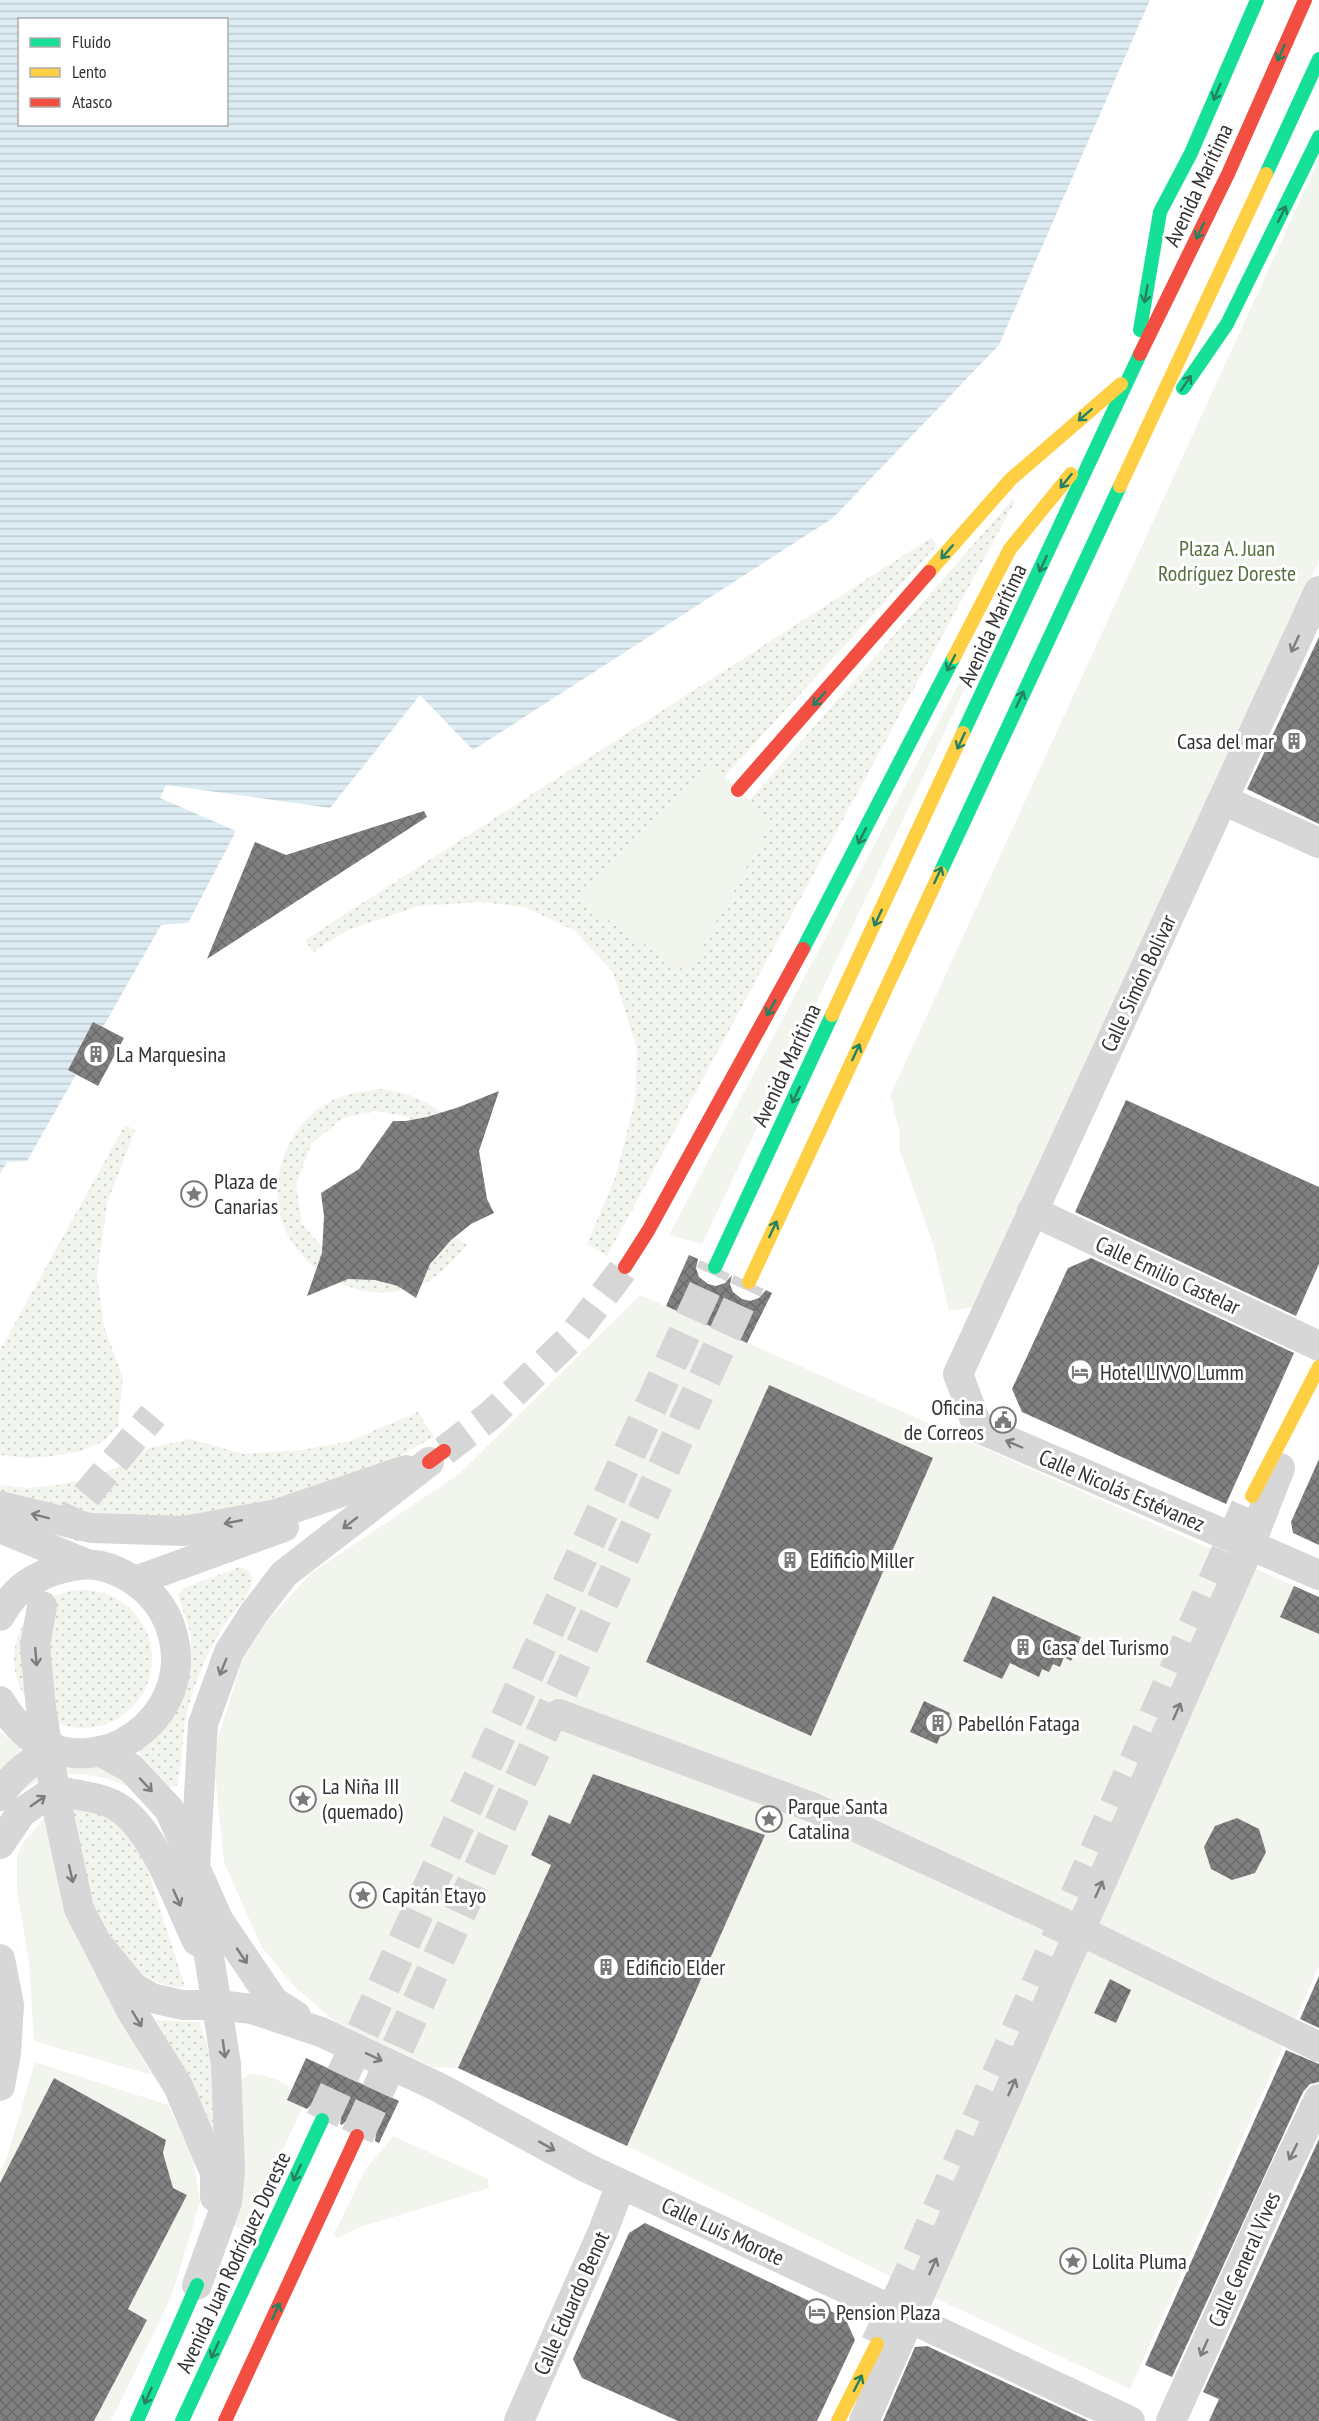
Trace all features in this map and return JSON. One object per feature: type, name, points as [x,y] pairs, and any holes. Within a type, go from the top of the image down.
[{"type":"main road","points":[[738,790],[1011,479],[1132,370],[1160,212],[1191,153],[1257,0]]},
{"type":"main road","name":"Avenida Marítima","points":[[716,1267],[1132,370],[1228,174],[1305,0]]},
{"type":"main road","points":[[749,1282],[1319,59]]},
{"type":"main road","points":[[1129,466],[1227,324],[1319,137]]},
{"type":"main road","points":[[625,1267],[648,1232],[797,961],[1010,549],[1102,435]]},
{"type":"main road","points":[[1251,1496],[1319,1367]]},
{"type":"main road","name":"Avenida Juan Rodríguez Doreste","points":[[182,2421],[322,2120]]},
{"type":"main road","points":[[225,2421],[357,2136]]},
{"type":"main road","points":[[137,2421],[197,2285]]},
{"type":"main road","points":[[838,2421],[877,2344]]},
{"type":"street","name":"Calle Simón Bolivar","points":[[958,1374],[1319,591]]},
{"type":"street","points":[[1223,800],[1319,843]]},
{"type":"street","name":"Calle Emilio Castelar","points":[[1032,1211],[1312,1343]]},
{"type":"street","points":[[864,2421],[1250,1545],[1319,1367]]},
{"type":"street","name":"Calle Nicolás Estévanez","points":[[958,1374],[978,1428],[1319,1575]]},
{"type":"street","points":[[0,1506],[91,1528],[184,1532],[277,1514],[436,1457]]},
{"type":"street","points":[[135,1581],[288,1526],[436,1457]]},
{"type":"street","points":[[197,2285],[227,2202],[230,2170],[226,2064],[195,1867],[203,1724],[229,1652],[254,1613],[284,1574],[436,1457]]},
{"type":"street","points":[[0,1528],[87,1564],[112,1569],[135,1581],[156,1599],[170,1623],[177,1650],[175,1678],[165,1704],[148,1726],[126,1742],[99,1751],[76,1752],[54,1748],[30,1736],[12,1719],[0,1701]]},
{"type":"street","points":[[0,1616],[6,1604],[28,1582],[56,1568],[87,1564]]},
{"type":"street","points":[[41,1708],[35,1647],[42,1606]]},
{"type":"street","points":[[559,1714],[813,1808],[1081,1931],[1319,2047]]},
{"type":"street","points":[[0,1796],[7,1782],[31,1762],[54,1748]]},
{"type":"street","points":[[99,1751],[131,1768],[169,1809],[219,1921],[274,2002],[321,2032]]},
{"type":"street","points":[[0,1844],[21,1813],[53,1791],[75,1794],[116,1806],[145,1833],[211,1971],[230,1992],[252,2009]]},
{"type":"street","points":[[59,1816],[80,1909],[131,2010],[178,2086],[215,2173],[215,2201],[197,2285]]},
{"type":"street","points":[[101,1948],[133,1987],[152,1998],[182,2005],[218,2005],[252,2009],[321,2032]]},
{"type":"street","points":[[0,1959],[9,2005],[6,2053],[0,2086]]},
{"type":"street","name":"Calle Luis Morote","points":[[321,2032],[438,2087],[587,2168],[1130,2421]]},
{"type":"street","name":"Calle General Vives","points":[[1172,2421],[1319,2099]]},
{"type":"street","name":"Calle Eduardo Benot","points":[[519,2421],[603,2231],[621,2184]]},
{"type":"green space","name":"Plaza A. Juan Rodríguez Doreste","points":[[1319,159],[1319,561],[973,1307],[949,1311],[933,1243],[899,1149],[900,1133],[890,1096]]},
{"type":"green space","points":[[1013,499],[1014,503],[607,1256],[587,1244],[616,1176],[635,1100],[637,1049],[613,972],[574,930],[524,907],[481,902],[419,906],[348,930],[313,952],[305,940],[931,538],[937,545],[724,777],[749,801]]},
{"type":"green space","points":[[964,674],[969,680],[702,1244],[669,1235]]},
{"type":"green space","points":[[709,763],[772,821],[688,973],[578,900]]},
{"type":"green space","points":[[382,1089],[420,1099],[452,1121],[444,1147],[408,1117],[375,1111],[343,1118],[311,1144],[296,1185],[302,1224],[333,1260],[447,1232],[467,1245],[444,1270],[427,1282],[408,1289],[388,1292],[349,1287],[315,1268],[289,1237],[281,1219],[278,1199],[278,1179],[283,1159],[302,1124],[333,1100],[351,1094]]},
{"type":"green space","points":[[125,1125],[135,1130],[107,1203],[97,1275],[104,1327],[123,1378],[118,1426],[104,1441],[81,1451],[28,1458],[0,1455],[0,1350]]},
{"type":"green space","name":"Parque Santa Catalina","points":[[640,1295],[1319,1597],[1319,1966],[1130,2389],[922,2292],[627,2146],[458,2068],[432,2067],[334,2021],[294,1986],[261,1946],[224,1862],[215,1775],[218,1738],[242,1661],[265,1624],[310,1574],[459,1474]]},
{"type":"green space","points":[[418,1412],[434,1437],[388,1462],[256,1506],[160,1520],[82,1513],[0,1494],[0,1485],[28,1488],[84,1480],[123,1465],[149,1448],[190,1439],[243,1454],[302,1450],[350,1441]]},
{"type":"green space","points":[[240,1567],[247,1570],[253,1577],[252,1584],[245,1598],[220,1632],[199,1676],[185,1722],[178,1782],[176,1786],[169,1787],[139,1753],[139,1749],[190,1663],[191,1634],[178,1595],[184,1588]]},
{"type":"green space","points":[[83,1590],[110,1595],[122,1601],[132,1610],[141,1620],[147,1632],[152,1659],[147,1686],[141,1698],[132,1708],[122,1717],[110,1723],[83,1728],[56,1723],[44,1717],[34,1708],[25,1698],[19,1686],[14,1659],[19,1632],[25,1620],[34,1610],[44,1601],[56,1595]]},
{"type":"green space","points":[[0,1732],[22,1749],[0,1772]]},
{"type":"green space","points":[[95,1762],[129,1784],[125,1786],[94,1776],[60,1775],[39,1781],[18,1794],[10,1796],[52,1764]]},
{"type":"green space","points":[[71,1802],[90,1802],[139,1843],[185,1987],[167,1985],[150,1978],[130,1964],[114,1945],[92,1900]]},
{"type":"green space","points":[[45,1817],[78,1940],[152,2075],[34,2041],[29,1961],[17,1892],[17,1857],[23,1843]]},
{"type":"green space","points":[[156,2020],[199,2022],[217,2075],[216,2137],[206,2112]]},
{"type":"green space","points":[[35,2062],[168,2105],[193,2157],[200,2202],[172,2295],[111,2421],[94,2421],[147,2320],[128,2309],[187,2195],[173,2188],[163,2153],[166,2140],[54,2078],[0,2183],[0,2171],[6,2160]]},
{"type":"green space","points":[[250,2074],[274,2078],[294,2091],[304,2104],[245,2231],[227,2222],[241,2083]]},
{"type":"green space","points":[[393,2136],[488,2179],[489,2188],[357,2228],[338,2238],[334,2235],[364,2172]]},
{"type":"shaded area","points":[[0,0],[1150,0],[999,345],[833,518],[473,750],[420,695],[330,808],[166,785],[160,798],[236,831],[188,923],[161,925],[27,1161],[7,1162],[0,1174]]},
{"type":"building","name":"Casa del mar","points":[[1319,637],[1319,824],[1247,789]]},
{"type":"building","points":[[424,811],[427,817],[207,959],[255,842],[286,855]]},
{"type":"building","name":"La Marquesina","points":[[93,1022],[124,1038],[98,1086],[68,1070]]},
{"type":"building","points":[[499,1091],[479,1151],[487,1199],[494,1213],[471,1224],[451,1240],[430,1264],[416,1298],[398,1286],[375,1280],[348,1279],[307,1296],[322,1253],[324,1216],[321,1193],[359,1169],[393,1121],[427,1117]]},
{"type":"building","points":[[1126,1100],[1319,1187],[1319,1264],[1296,1316],[1075,1212]]},
{"type":"building","points":[[689,1255],[698,1259],[696,1268],[699,1277],[708,1284],[716,1286],[725,1283],[732,1275],[730,1284],[733,1292],[742,1299],[750,1301],[759,1298],[766,1290],[772,1293],[747,1343],[666,1306]]},
{"type":"building","points":[[1091,1258],[1294,1353],[1226,1504],[1022,1412],[1012,1389],[1068,1268]]},
{"type":"building","name":"Edificio Miller","points":[[769,1385],[933,1458],[811,1736],[646,1662]]},
{"type":"building","points":[[1319,1459],[1319,1545],[1293,1533],[1291,1522]]},
{"type":"building","points":[[1294,1586],[1319,1597],[1319,1634],[1280,1617]]},
{"type":"building","name":"Casa del Turismo","points":[[993,1596],[1081,1637],[1071,1661],[1064,1657],[1060,1667],[1053,1664],[1049,1672],[1042,1669],[1039,1677],[1010,1663],[1002,1679],[963,1661]]},
{"type":"building","name":"Pabellón Fataga","points":[[924,1701],[950,1713],[937,1744],[910,1732]]},
{"type":"building","name":"Edificio Elder","points":[[593,1774],[765,1835],[627,2146],[458,2068],[551,1865],[531,1855],[549,1815],[570,1824]]},
{"type":"building","points":[[1237,1818],[1259,1829],[1266,1852],[1255,1873],[1232,1880],[1211,1869],[1204,1847],[1215,1826]]},
{"type":"building","points":[[1319,1976],[1319,2028],[1300,2019]]},
{"type":"building","points":[[1110,1979],[1131,1990],[1116,2023],[1094,2013]]},
{"type":"building","points":[[1286,2050],[1319,2064],[1319,2082],[1310,2084],[1303,2092],[1172,2377],[1145,2365]]},
{"type":"building","points":[[306,2058],[399,2101],[379,2143],[375,2141],[376,2134],[373,2126],[364,2119],[355,2117],[340,2124],[341,2118],[338,2110],[330,2103],[320,2101],[307,2109],[287,2100]]},
{"type":"building","points":[[54,2078],[166,2140],[163,2153],[173,2188],[187,2195],[128,2309],[147,2320],[94,2421],[0,2421],[0,2183]]},
{"type":"building","points":[[1319,2139],[1319,2421],[1209,2421],[1219,2399],[1203,2392]]},
{"type":"building","points":[[645,2223],[845,2318],[855,2340],[817,2421],[678,2421],[582,2378],[573,2359],[629,2233]]},
{"type":"building","points":[[927,2346],[1089,2421],[883,2421],[915,2347]]},
{"type":"tunnel","points":[[444,1451],[491,1415],[571,1338],[625,1267]]},
{"type":"tunnel","points":[[322,2120],[715,1267]]},
{"type":"tunnel","points":[[357,2136],[749,1282]]},
{"type":"tunnel","points":[[49,1577],[57,1551],[80,1503],[153,1415]]},
{"type":"tunnel","points":[[877,2344],[915,2264],[1252,1496]]},
{"type":"tunnel","points":[[41,1708],[59,1816]]},
{"type":"traffic: fast","points":[[1140,330],[1160,212],[1191,153],[1257,0]]},
{"type":"traffic: fast","points":[[1266,174],[1319,59]]},
{"type":"traffic: fast","points":[[1183,388],[1227,324],[1319,137]]},
{"type":"traffic: fast","points":[[963,733],[1140,354]]},
{"type":"traffic: fast","points":[[940,873],[1120,486]]},
{"type":"traffic: fast","points":[[803,949],[954,657]]},
{"type":"traffic: fast","points":[[715,1267],[832,1015]]},
{"type":"traffic: fast","points":[[182,2421],[322,2120]]},
{"type":"traffic: fast","points":[[137,2421],[197,2285]]},
{"type":"traffic: slow","points":[[1120,486],[1266,174]]},
{"type":"traffic: slow","points":[[929,572],[1011,479],[1121,384]]},
{"type":"traffic: slow","points":[[954,657],[1010,549],[1071,474]]},
{"type":"traffic: slow","points":[[832,1015],[963,733]]},
{"type":"traffic: slow","points":[[749,1282],[940,873]]},
{"type":"traffic: slow","points":[[1252,1496],[1319,1367]]},
{"type":"traffic: slow","points":[[838,2421],[877,2344]]},
{"type":"traffic: jam","points":[[1140,354],[1228,174],[1305,0]]},
{"type":"traffic: jam","points":[[738,790],[929,572]]},
{"type":"traffic: jam","points":[[625,1267],[648,1231],[803,949]]},
{"type":"traffic: jam","points":[[429,1462],[444,1451]]},
{"type":"traffic: jam","points":[[225,2421],[357,2136]]},
{"type":"place","name":"Casa del mar","points":[[1294,741]]},
{"type":"place","name":"La Marquesina","points":[[96,1054]]},
{"type":"place","name":"Plaza de Canarias","points":[[194,1194]]},
{"type":"place","name":"Hotel LIVVO Lumm","points":[[1080,1372]]},
{"type":"place","name":"Oficina de Correos","points":[[1003,1420]]},
{"type":"place","name":"Edificio Miller","points":[[790,1560]]},
{"type":"place","name":"Casa del Turismo","points":[[1023,1647]]},
{"type":"place","name":"Pabellón Fataga","points":[[938,1723]]},
{"type":"place","name":"La Niña III (quemado)","points":[[303,1799]]},
{"type":"place","name":"Parque Santa Catalina","points":[[769,1819]]},
{"type":"place","name":"Capitán Etayo","points":[[363,1895]]},
{"type":"place","name":"Edificio Elder","points":[[606,1967]]},
{"type":"place","name":"Lolita Pluma","points":[[1073,2261]]},
{"type":"place","name":"Pension Plaza","points":[[817,2312]]}]
